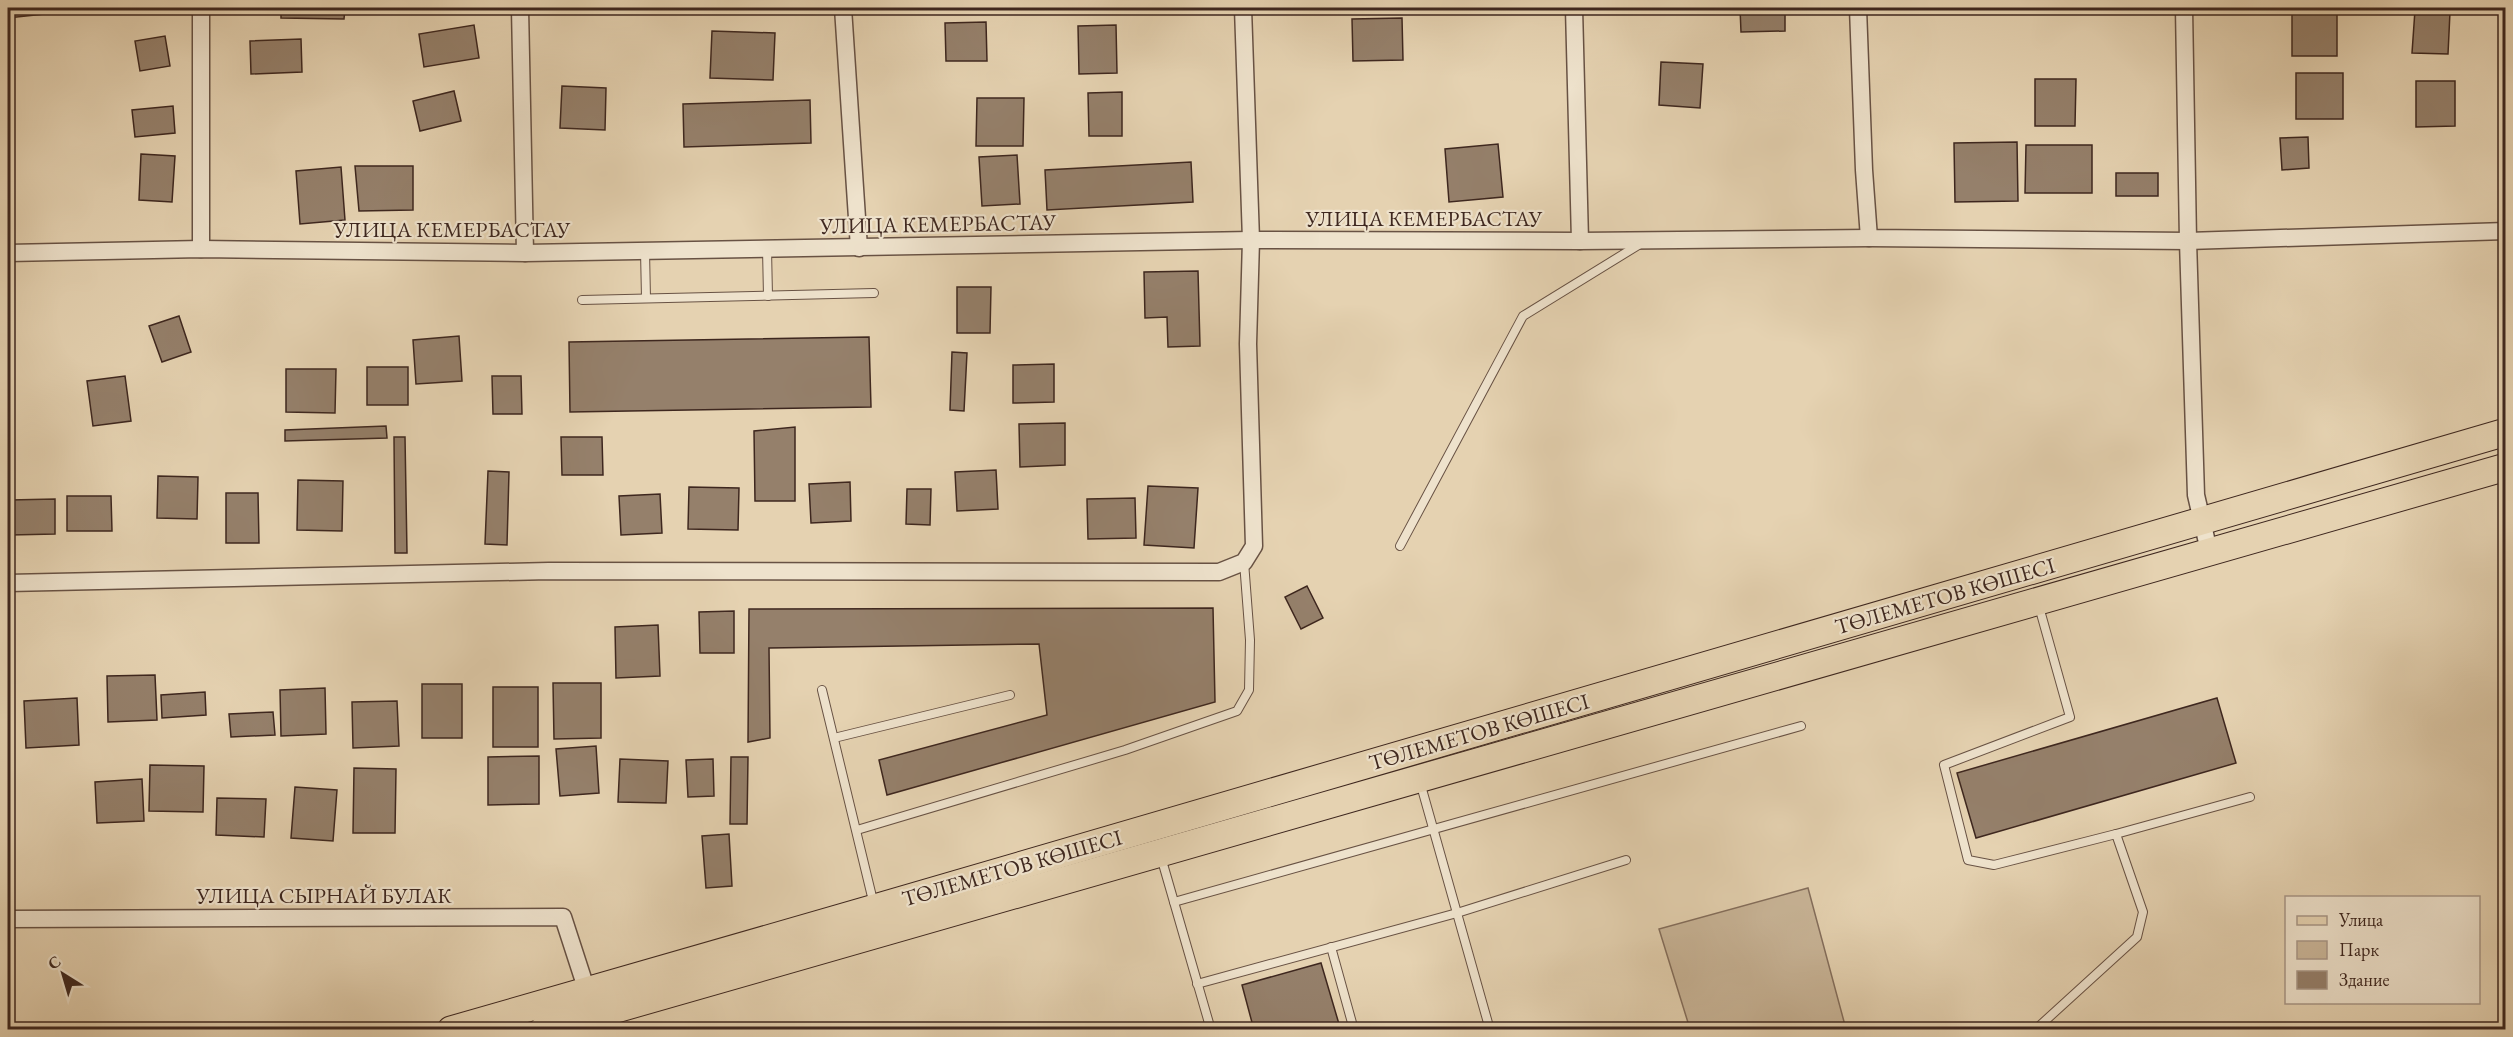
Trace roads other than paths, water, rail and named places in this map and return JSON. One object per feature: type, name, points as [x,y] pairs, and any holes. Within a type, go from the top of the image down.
[{"type":"main road","name":"ТӨЛЕМЕТОВ КӨШЕСІ","points":[[451,1029],[587,992],[2505,432]]},
{"type":"main road","name":"ТӨЛЕМЕТОВ КӨШЕСІ","points":[[543,1029],[2505,467]]},
{"type":"street","points":[[201,8],[201,249]]},
{"type":"street","points":[[520,8],[525,253]]},
{"type":"street","points":[[843,8],[859,248]]},
{"type":"street","points":[[8,583],[549,572],[1219,572],[1244,562],[1254,546],[1248,344],[1251,240],[1243,8]]},
{"type":"street","points":[[1574,8],[1580,242]]},
{"type":"street","points":[[1858,8],[1869,238]]},
{"type":"street","points":[[2184,8],[2196,495],[2209,551]]},
{"type":"street","name":"УЛИЦА КЕМЕРБАСТАУ","points":[[8,253],[201,249],[525,253],[1251,240],[1580,242],[1869,238],[2188,241],[2505,231]]},
{"type":"street","name":"УЛИЦА СЫРНАЙ БУЛАК","points":[[8,919],[563,917],[587,992]]},
{"type":"lane","points":[[1400,546],[1523,316],[1645,241]]},
{"type":"lane","points":[[767,249],[768,296]]},
{"type":"lane","points":[[645,251],[646,298]]},
{"type":"lane","points":[[582,300],[874,293]]},
{"type":"lane","points":[[857,831],[1125,750],[1237,711],[1249,690],[1250,640],[1244,562]]},
{"type":"lane","points":[[2038,601],[2070,717],[1944,765],[1968,860],[1994,865],[2250,797]]},
{"type":"lane","points":[[822,690],[875,908]]},
{"type":"lane","points":[[834,738],[1010,695]]},
{"type":"lane","points":[[1174,902],[1802,726]]},
{"type":"lane","points":[[1419,779],[1490,1029]]},
{"type":"lane","points":[[2035,1029],[2137,937],[2143,912],[2116,834]]},
{"type":"lane","points":[[1160,854],[1211,1029]]},
{"type":"lane","points":[[1197,984],[1457,913],[1626,861]]},
{"type":"lane","points":[[1331,947],[1354,1029]]}]
